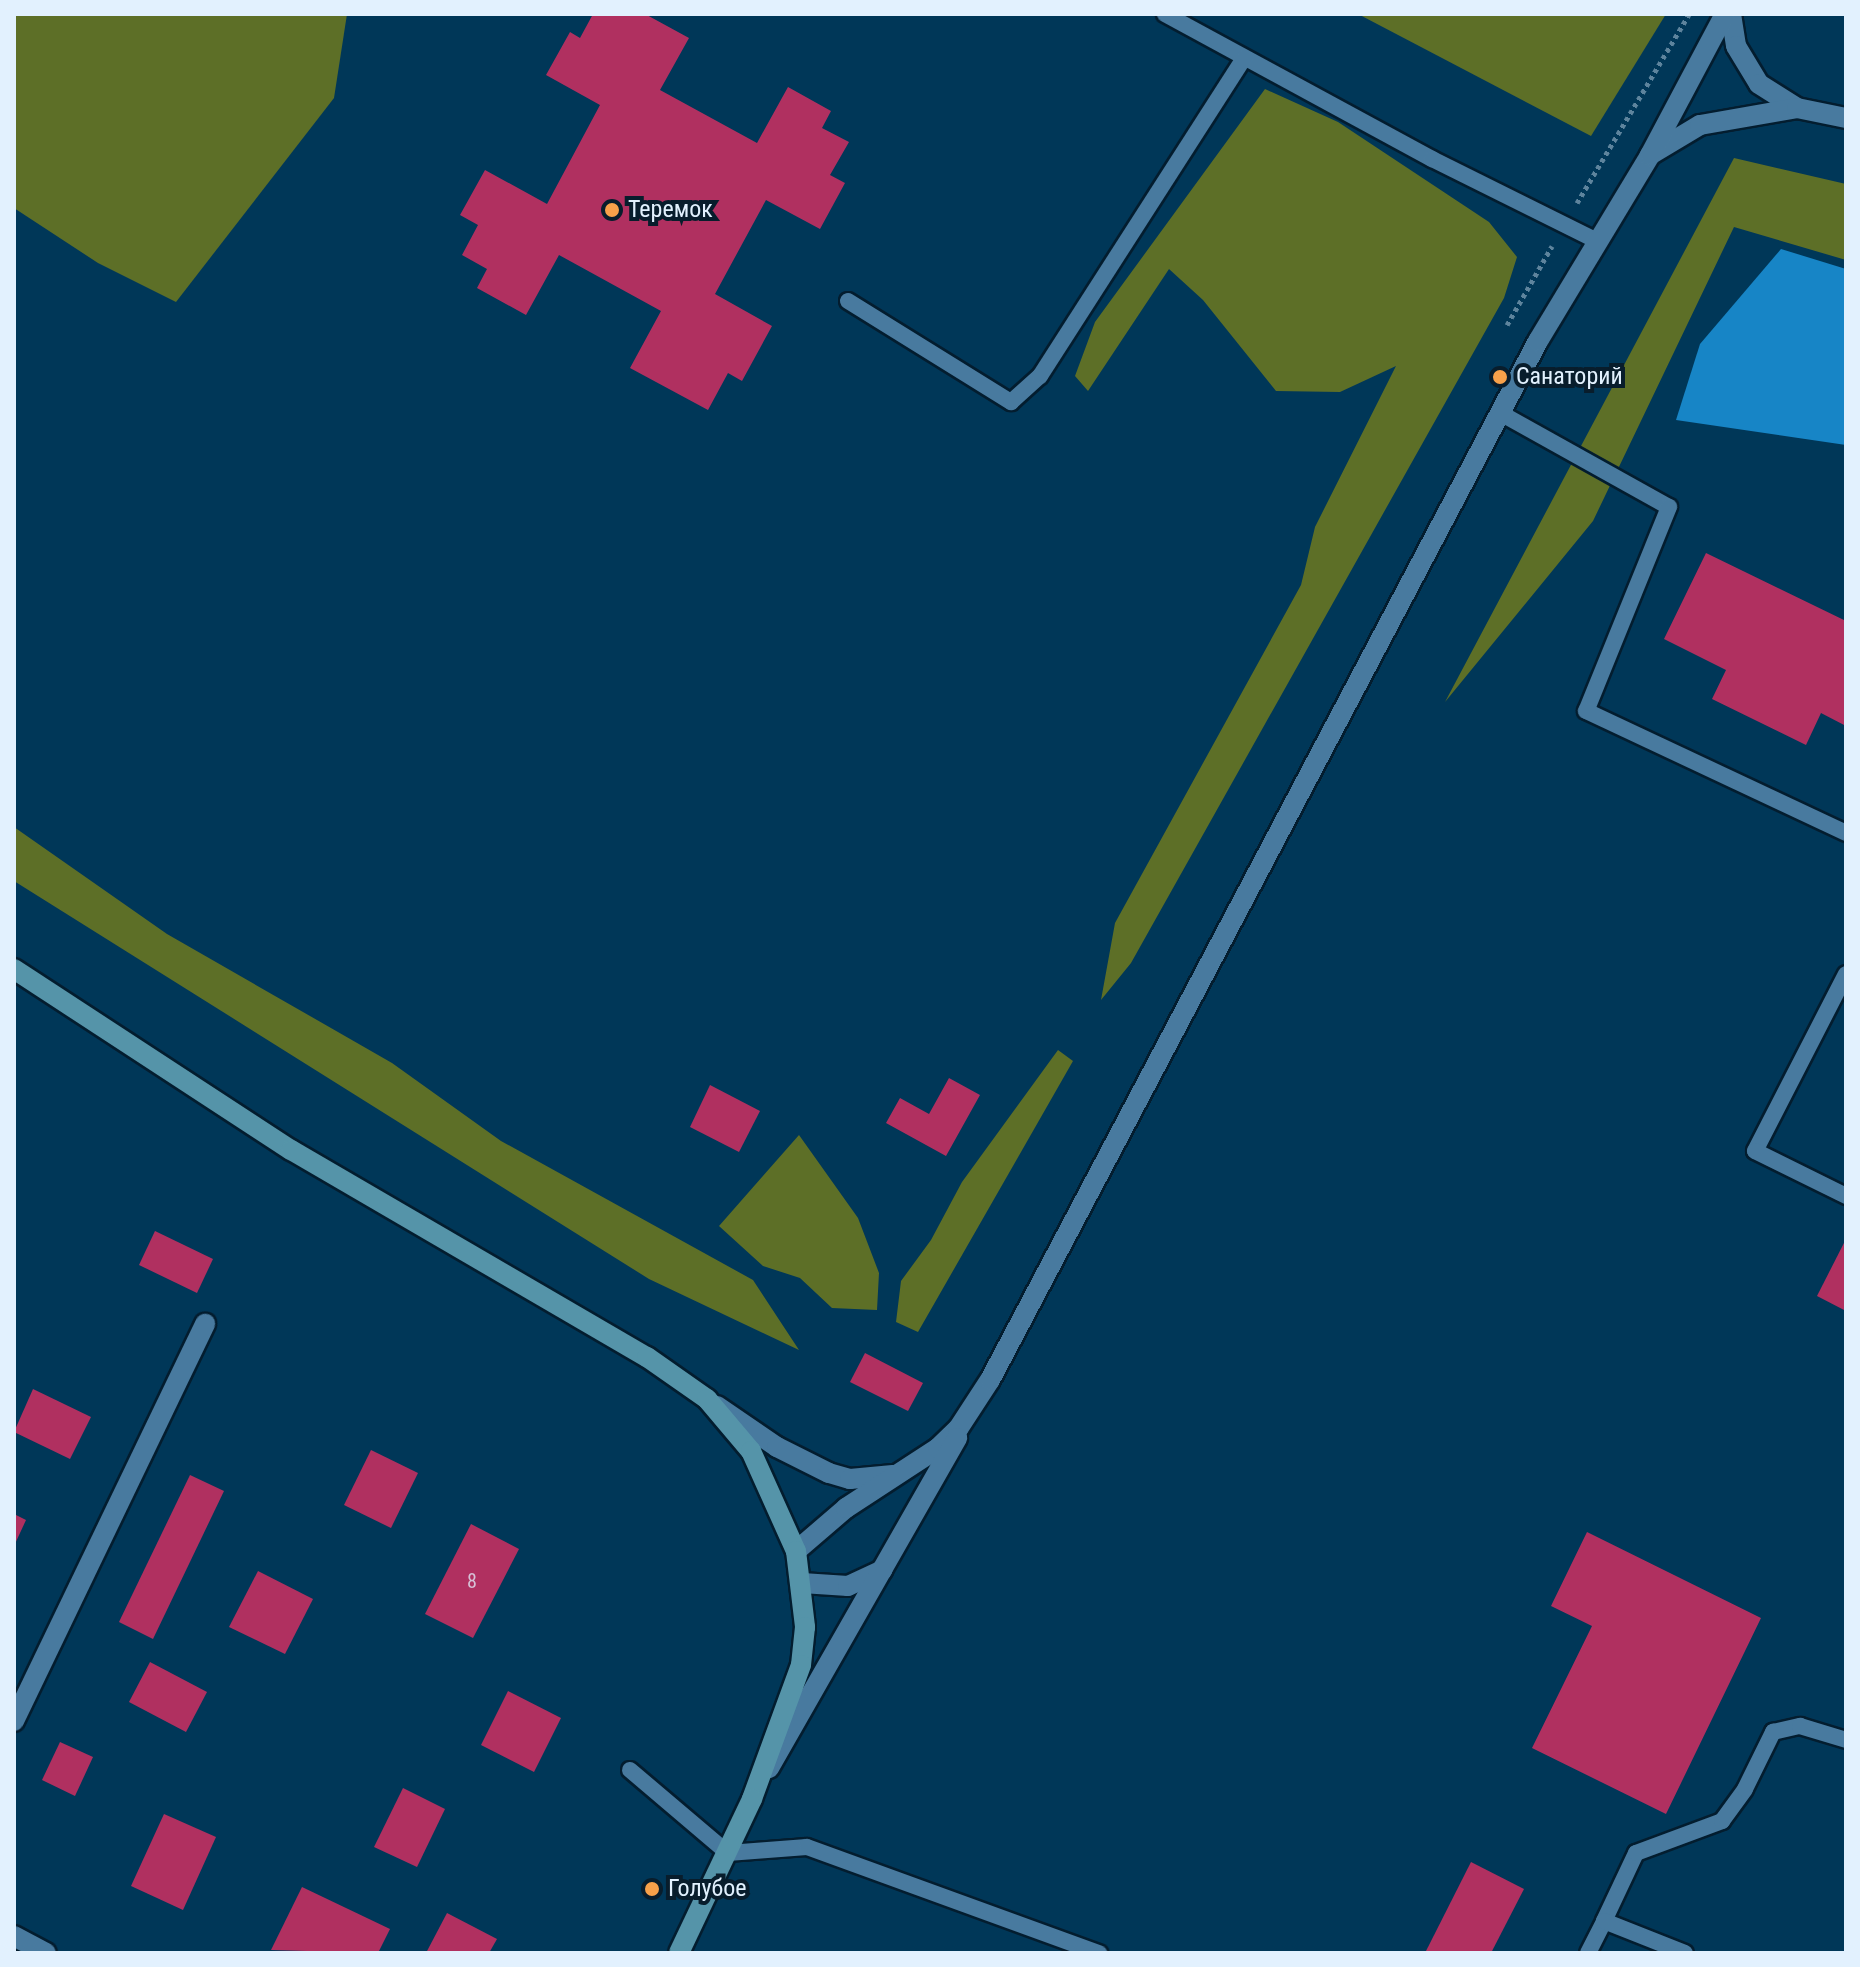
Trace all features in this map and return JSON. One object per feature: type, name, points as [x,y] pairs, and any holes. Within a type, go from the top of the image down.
[{"type":"main road","points":[[14,969],[291,1150],[647,1357],[707,1399],[751,1451],[796,1551],[802,1583],[801,1665],[752,1799],[679,1953]]},
{"type":"street","points":[[1728,14],[1736,46],[1759,84],[1797,108]]},
{"type":"street","points":[[752,1799],[983,1391],[1500,413],[1728,14]]},
{"type":"street","points":[[1650,155],[1700,125],[1797,108],[1842,115]]},
{"type":"street","points":[[14,1721],[205,1324]]},
{"type":"street","points":[[796,1551],[836,1516],[918,1462],[958,1429],[983,1391]]},
{"type":"street","points":[[707,1399],[777,1447],[829,1473],[872,1479],[918,1462]]},
{"type":"street","points":[[802,1583],[848,1586],[882,1570]]},
{"type":"street","points":[[14,1936],[46,1953]]},
{"type":"lane","points":[[1165,14],[1597,241]]},
{"type":"lane","points":[[848,301],[1011,402],[1040,376],[1244,58]]},
{"type":"lane","points":[[1500,413],[1669,507],[1586,711],[1846,833]]},
{"type":"lane","points":[[1846,974],[1755,1151],[1846,1196]]},
{"type":"lane","points":[[1588,1953],[1636,1853],[1722,1821],[1745,1789],[1773,1732],[1800,1726],[1846,1740]]},
{"type":"lane","points":[[630,1770],[728,1853],[807,1847],[1099,1953]]},
{"type":"lane","points":[[1604,1921],[1685,1953]]},
{"type":"path","points":[[1507,325],[1689,14]]},
{"type":"green space","points":[[14,14],[347,14],[334,98],[176,302],[98,263],[14,208]]},
{"type":"green space","points":[[1358,14],[1666,14],[1591,136]]},
{"type":"green space","points":[[1265,89],[1338,122],[1489,222],[1517,257],[1504,298],[1131,963],[1101,1000],[1115,923],[1301,585],[1315,527],[1396,366],[1340,392],[1276,391],[1203,300],[1169,269],[1088,391],[1075,376],[1095,322]]},
{"type":"green space","points":[[1734,158],[1846,184],[1846,260],[1734,227],[1593,521],[1445,702]]},
{"type":"green space","points":[[14,827],[167,934],[392,1063],[501,1141],[753,1280],[799,1350],[649,1279],[14,881]]},
{"type":"green space","points":[[1058,1050],[1073,1061],[918,1332],[896,1322],[901,1281],[931,1240],[962,1182]]},
{"type":"green space","points":[[799,1135],[858,1218],[879,1273],[877,1310],[832,1308],[800,1278],[763,1266],[719,1226]]},
{"type":"water","points":[[1781,249],[1846,269],[1846,445],[1676,420],[1700,344]]},
{"type":"building","name":"Теремок","points":[[593,14],[645,14],[689,38],[660,90],[757,143],[788,87],[831,111],[822,128],[849,142],[830,175],[845,183],[820,229],[766,200],[715,294],[772,326],[742,381],[728,373],[708,410],[630,368],[661,311],[559,255],[526,315],[477,288],[487,269],[462,255],[478,225],[460,215],[485,170],[547,204],[600,105],[546,75],[570,32],[580,38]]},
{"type":"building","points":[[1706,553],[1846,621],[1846,726],[1821,713],[1806,745],[1712,699],[1726,670],[1664,639]]},
{"type":"building","points":[[949,1078],[980,1095],[946,1156],[886,1123],[900,1098],[929,1114]]},
{"type":"building","points":[[710,1085],[760,1111],[739,1152],[690,1127]]},
{"type":"building","points":[[155,1231],[213,1259],[197,1293],[139,1265]]},
{"type":"building","points":[[1846,1239],[1846,1311],[1817,1296]]},
{"type":"building","points":[[865,1353],[923,1383],[908,1411],[850,1382]]},
{"type":"building","points":[[33,1389],[91,1417],[70,1459],[14,1432]]},
{"type":"building","points":[[371,1450],[418,1473],[391,1528],[344,1505]]},
{"type":"building","points":[[190,1475],[224,1491],[153,1639],[119,1622]]},
{"type":"building","points":[[14,1514],[26,1520],[14,1546]]},
{"type":"building","points":[[471,1524],[519,1549],[473,1638],[425,1614]]},
{"type":"building","points":[[1587,1532],[1761,1618],[1666,1814],[1532,1748],[1592,1626],[1551,1606]]},
{"type":"building","points":[[258,1571],[313,1599],[285,1654],[229,1627]]},
{"type":"building","points":[[150,1662],[207,1692],[186,1732],[129,1702]]},
{"type":"building","points":[[508,1691],[561,1718],[534,1772],[481,1745]]},
{"type":"building","points":[[60,1742],[93,1757],[75,1796],[42,1780]]},
{"type":"building","points":[[403,1788],[445,1809],[417,1867],[374,1847]]},
{"type":"building","points":[[164,1814],[216,1837],[183,1910],[131,1886]]},
{"type":"building","points":[[1471,1862],[1524,1889],[1491,1953],[1425,1953]]},
{"type":"building","points":[[302,1887],[390,1929],[378,1953],[271,1950]]},
{"type":"building","points":[[447,1913],[497,1939],[489,1953],[426,1953]]},
{"type":"place","name":"Теремок","points":[[612,210]]},
{"type":"place","name":"Санаторий","points":[[1500,377]]},
{"type":"place","name":"Голубое","points":[[652,1889]]}]
